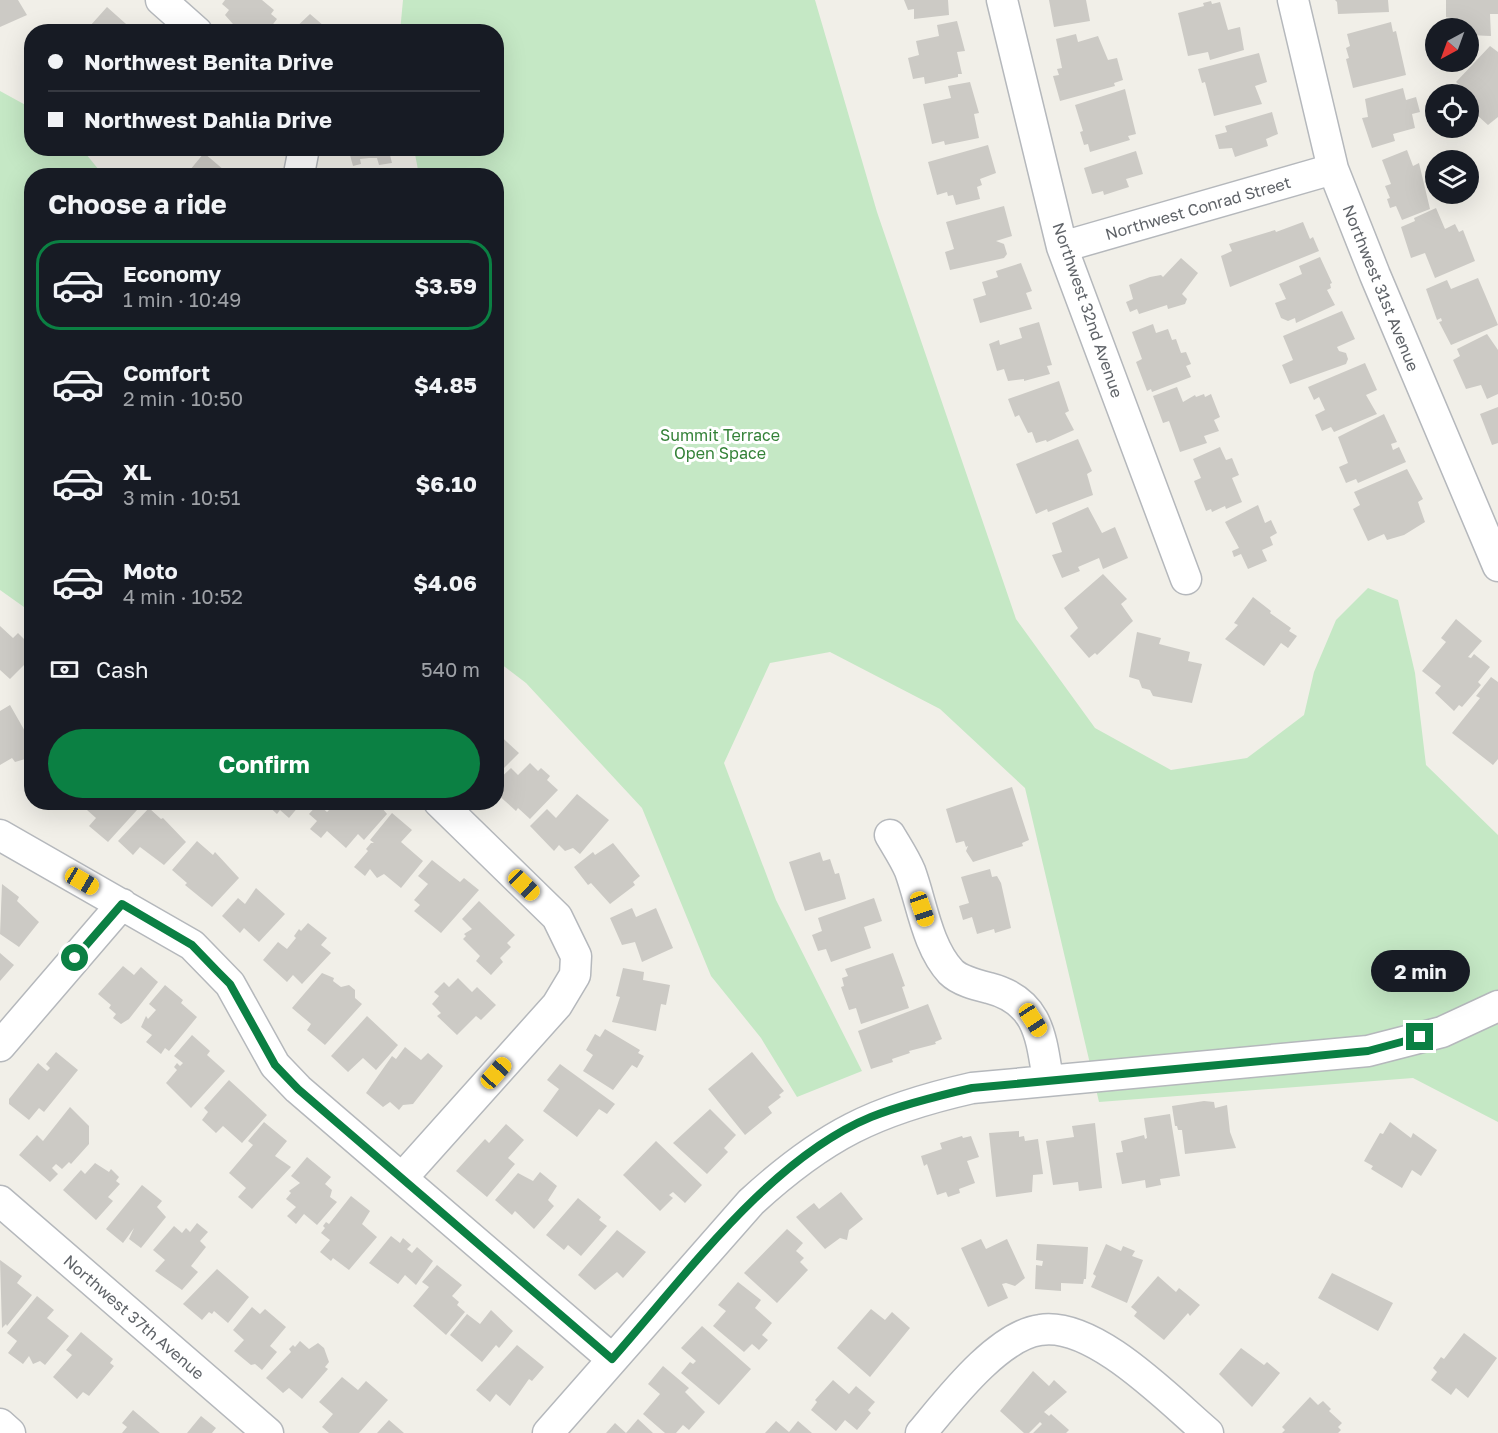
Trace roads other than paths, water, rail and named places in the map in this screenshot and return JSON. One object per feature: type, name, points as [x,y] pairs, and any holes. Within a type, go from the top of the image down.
[{"type":"street","points":[[161,0],[188,24]]},
{"type":"street","name":"Northwest 32nd Avenue","points":[[1002,0],[1062,247],[1186,579]]},
{"type":"street","name":"Northwest 31st Avenue","points":[[1293,0],[1334,169],[1375,275],[1498,566]]},
{"type":"street","name":"Northwest Conrad Street","points":[[1062,247],[1334,169]]},
{"type":"street","points":[[403,1177],[557,1005],[575,975],[576,956],[557,917],[448,810]]},
{"type":"street","points":[[0,835],[192,945],[230,984],[275,1065],[298,1089],[612,1359]]},
{"type":"street","points":[[890,835],[909,868],[936,949],[952,974],[973,984],[1002,992],[1026,1009],[1040,1031],[1048,1080]]},
{"type":"street","points":[[0,1046],[122,904]]},
{"type":"street","points":[[548,1433],[751,1202],[789,1167],[836,1136],[869,1118],[918,1100],[972,1088],[1368,1051],[1442,1032],[1498,1006]]},
{"type":"street","name":"Northwest 37th Avenue","points":[[0,1201],[268,1433]]},
{"type":"street","points":[[921,1433],[975,1371],[1012,1341],[1041,1330],[1081,1335],[1120,1358],[1208,1433]]},
{"type":"street","points":[[0,1424],[10,1433]]},
{"type":"park label","name":"Summit Terrace Open Space","points":[[720,444]]}]
